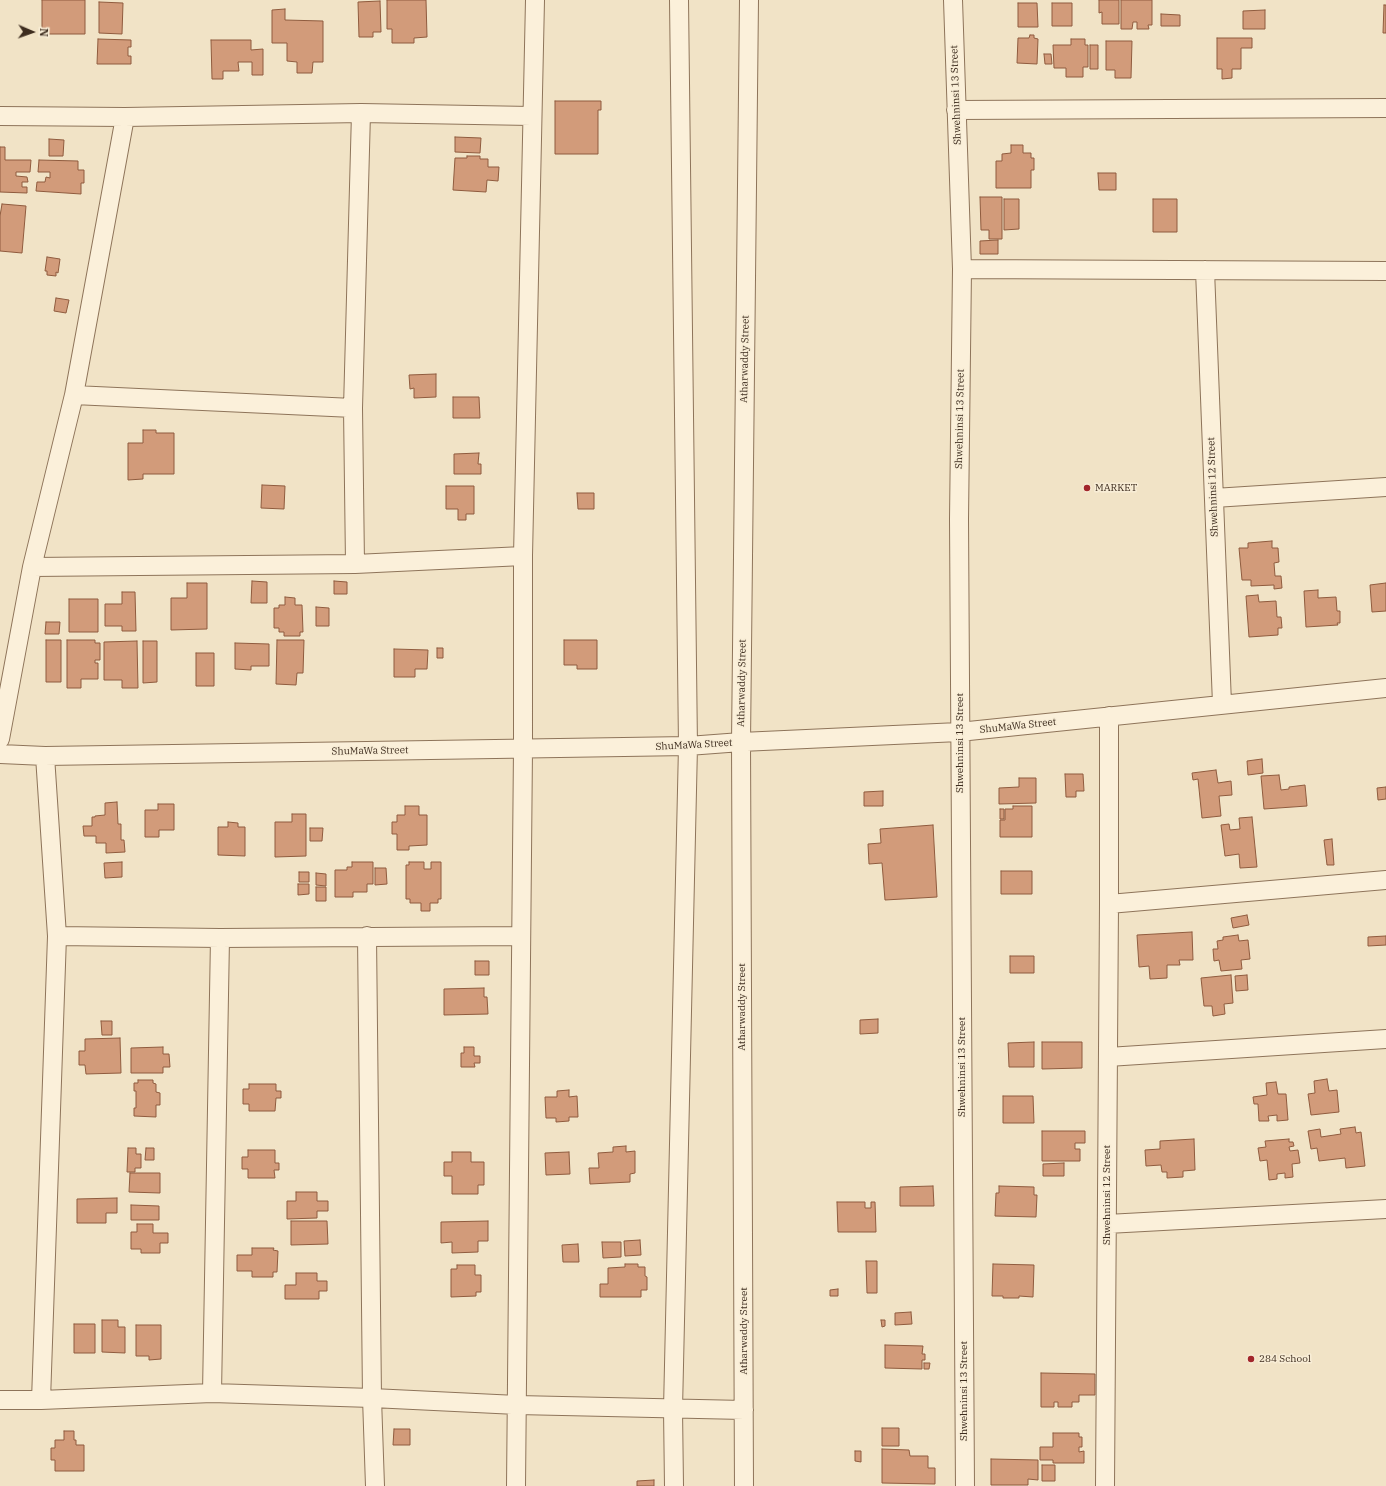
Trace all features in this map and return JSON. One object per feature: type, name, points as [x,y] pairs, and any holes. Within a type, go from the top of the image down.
[{"type":"street","points":[[516,1486],[523,749],[523,556],[531,116],[535,0]]},
{"type":"street","points":[[674,1486],[673,1409],[688,746],[679,0]]},
{"type":"street","name":"Atharwaddy Street","points":[[744,1486],[741,742],[749,0]]},
{"type":"street","name":"Shwehninsi 13 Street","points":[[953,0],[962,269],[959,511],[965,1486]]},
{"type":"street","points":[[956,110],[1386,108]]},
{"type":"street","points":[[0,116],[124,117],[361,113],[531,116]]},
{"type":"street","points":[[355,564],[353,408],[361,113]]},
{"type":"street","points":[[0,739],[32,567],[74,395],[124,117]]},
{"type":"street","points":[[962,269],[1386,271]]},
{"type":"street","name":"Shwehninsi 12 Street","points":[[1205,270],[1222,704]]},
{"type":"street","points":[[74,395],[353,408]]},
{"type":"street","points":[[1214,498],[1386,487]]},
{"type":"street","points":[[32,567],[355,564],[523,556]]},
{"type":"street","name":"ShuMaWa Street","points":[[0,754],[45,756],[688,746],[741,742],[960,732],[1386,688]]},
{"type":"street","name":"Shwehninsi 12 Street","points":[[1105,1486],[1110,904],[1108,716]]},
{"type":"street","points":[[40,1400],[57,936],[45,756]]},
{"type":"street","points":[[1110,904],[1386,880]]},
{"type":"street","points":[[57,936],[220,938],[521,936]]},
{"type":"street","points":[[367,936],[372,1398],[375,1486]]},
{"type":"street","points":[[212,1393],[220,938]]},
{"type":"street","points":[[1108,1057],[1386,1039]]},
{"type":"street","points":[[1107,1224],[1386,1209]]},
{"type":"street","points":[[0,1400],[40,1400],[212,1393],[372,1398],[517,1405],[744,1410]]},
{"type":"building","points":[[42,0],[85,0],[85,34],[42,34]]},
{"type":"building","points":[[387,0],[426,0],[427,37],[414,38],[414,43],[392,43],[392,29],[387,29]]},
{"type":"building","points":[[1099,0],[1119,0],[1119,24],[1102,24],[1102,12],[1099,13]]},
{"type":"building","points":[[1121,0],[1152,0],[1152,25],[1148,25],[1149,29],[1137,29],[1137,22],[1133,22],[1132,29],[1121,29]]},
{"type":"building","points":[[380,1],[381,32],[373,32],[373,37],[359,37],[358,2]]},
{"type":"building","points":[[99,2],[123,3],[122,34],[99,33]]},
{"type":"building","points":[[1018,3],[1037,3],[1038,27],[1018,27]]},
{"type":"building","points":[[1052,3],[1072,3],[1072,26],[1052,26]]},
{"type":"building","points":[[1384,5],[1386,5],[1386,33],[1383,33]]},
{"type":"building","points":[[285,9],[285,20],[323,21],[323,62],[313,62],[312,73],[297,73],[297,62],[287,61],[287,43],[272,43],[272,10]]},
{"type":"building","points":[[1265,10],[1265,29],[1243,29],[1243,11]]},
{"type":"building","points":[[1161,14],[1180,15],[1180,26],[1161,26]]},
{"type":"building","points":[[1030,35],[1034,35],[1034,38],[1038,39],[1037,64],[1017,63],[1018,38],[1029,38]]},
{"type":"building","points":[[1217,38],[1252,38],[1252,48],[1241,48],[1241,69],[1232,69],[1232,78],[1222,79],[1222,69],[1217,69]]},
{"type":"building","points":[[98,39],[131,40],[131,47],[128,47],[128,56],[131,56],[131,64],[97,64]]},
{"type":"building","points":[[1071,39],[1085,39],[1085,45],[1088,45],[1088,67],[1083,67],[1083,77],[1066,77],[1066,68],[1054,68],[1053,45],[1071,45]]},
{"type":"building","points":[[211,40],[251,40],[251,50],[263,49],[263,75],[252,75],[252,62],[238,62],[239,71],[223,71],[223,79],[212,79]]},
{"type":"building","points":[[1106,41],[1132,41],[1131,78],[1115,78],[1115,70],[1106,70]]},
{"type":"building","points":[[1090,45],[1098,45],[1098,69],[1090,69]]},
{"type":"building","points":[[1044,54],[1051,54],[1052,64],[1045,64]]},
{"type":"building","points":[[555,101],[601,101],[601,110],[598,110],[598,154],[555,154]]},
{"type":"building","points":[[455,137],[481,138],[480,153],[455,152]]},
{"type":"building","points":[[49,139],[64,140],[63,156],[49,156]]},
{"type":"building","points":[[1011,145],[1023,145],[1023,153],[1031,153],[1031,158],[1034,158],[1034,170],[1031,170],[1031,188],[996,188],[996,161],[1002,161],[1002,154],[1011,153]]},
{"type":"building","points":[[0,147],[5,147],[5,160],[31,160],[30,172],[16,172],[16,176],[27,177],[28,182],[22,182],[22,187],[27,187],[27,193],[0,192]]},
{"type":"building","points":[[467,156],[480,156],[480,159],[488,159],[488,167],[499,167],[498,181],[487,180],[486,192],[453,190],[455,158],[467,158]]},
{"type":"building","points":[[39,160],[78,161],[78,170],[84,170],[84,183],[81,183],[81,194],[36,191],[37,182],[45,182],[46,177],[50,178],[50,172],[38,172]]},
{"type":"building","points":[[1098,173],[1116,173],[1116,190],[1099,190]]},
{"type":"building","points":[[980,197],[1002,197],[1002,239],[989,239],[989,230],[981,230]]},
{"type":"building","points":[[1004,199],[1019,199],[1019,229],[1004,230]]},
{"type":"building","points":[[1153,199],[1177,199],[1177,232],[1153,232]]},
{"type":"building","points":[[2,204],[26,206],[22,253],[0,251],[0,216]]},
{"type":"building","points":[[998,240],[998,254],[980,254],[980,241]]},
{"type":"building","points":[[47,257],[60,259],[58,273],[56,272],[56,276],[47,275],[47,271],[45,271]]},
{"type":"building","points":[[56,298],[69,300],[66,313],[54,311]]},
{"type":"building","points":[[436,374],[436,397],[414,398],[414,388],[410,389],[409,375]]},
{"type":"building","points":[[453,397],[479,397],[480,418],[453,418]]},
{"type":"building","points":[[143,430],[156,430],[156,433],[174,433],[174,474],[143,474],[143,479],[128,480],[128,443],[143,443]]},
{"type":"building","points":[[479,453],[478,464],[481,464],[481,474],[454,474],[454,454]]},
{"type":"building","points":[[262,485],[285,486],[284,509],[261,508]]},
{"type":"building","points":[[446,486],[474,486],[474,514],[466,514],[466,520],[458,520],[458,509],[446,509]]},
{"type":"building","points":[[577,493],[594,493],[594,509],[578,509]]},
{"type":"building","points":[[1272,541],[1272,548],[1278,548],[1279,562],[1274,563],[1275,576],[1281,576],[1282,588],[1274,589],[1274,585],[1251,586],[1251,580],[1242,580],[1239,548],[1248,548],[1248,543]]},
{"type":"building","points":[[252,581],[267,582],[267,603],[251,603]]},
{"type":"building","points":[[334,581],[347,582],[347,594],[334,594]]},
{"type":"building","points":[[187,583],[207,583],[207,629],[171,630],[171,598],[187,598]]},
{"type":"building","points":[[1386,583],[1386,611],[1372,612],[1370,585]]},
{"type":"building","points":[[1318,590],[1318,598],[1336,597],[1337,611],[1340,611],[1340,623],[1337,623],[1338,625],[1306,627],[1304,591]]},
{"type":"building","points":[[122,592],[135,592],[136,631],[122,631],[122,626],[105,626],[105,604],[122,604]]},
{"type":"building","points":[[1258,595],[1259,602],[1276,601],[1277,617],[1281,617],[1282,628],[1278,628],[1278,635],[1249,637],[1246,596]]},
{"type":"building","points":[[285,597],[295,598],[295,605],[302,605],[303,632],[300,632],[300,636],[284,636],[284,632],[279,632],[279,628],[274,628],[274,608],[279,608],[279,605],[285,605]]},
{"type":"building","points":[[69,599],[98,599],[98,632],[69,632]]},
{"type":"building","points":[[316,607],[329,608],[329,626],[316,626]]},
{"type":"building","points":[[46,622],[60,622],[59,634],[45,634]]},
{"type":"building","points":[[46,640],[61,640],[61,682],[46,682]]},
{"type":"building","points":[[67,640],[95,640],[95,643],[100,643],[100,660],[95,660],[95,663],[98,663],[98,679],[81,679],[81,688],[67,688]]},
{"type":"building","points":[[277,640],[304,640],[303,673],[297,673],[296,685],[276,684]]},
{"type":"building","points":[[564,640],[597,640],[597,669],[577,669],[577,665],[564,665]]},
{"type":"building","points":[[137,641],[138,688],[122,688],[122,680],[104,680],[104,642]]},
{"type":"building","points":[[143,641],[157,641],[157,682],[143,683]]},
{"type":"building","points":[[235,643],[269,644],[269,666],[251,666],[251,670],[235,669]]},
{"type":"building","points":[[437,648],[443,648],[443,658],[437,658]]},
{"type":"building","points":[[394,649],[428,650],[427,669],[415,669],[415,677],[394,677]]},
{"type":"building","points":[[196,653],[214,653],[214,686],[196,686]]},
{"type":"building","points":[[1262,759],[1263,773],[1248,775],[1247,761]]},
{"type":"building","points":[[1216,770],[1218,783],[1231,781],[1232,795],[1219,796],[1221,816],[1202,818],[1198,779],[1193,780],[1192,773]]},
{"type":"building","points":[[1065,774],[1083,774],[1084,791],[1076,791],[1076,797],[1066,797]]},
{"type":"building","points":[[1279,775],[1281,790],[1289,789],[1289,787],[1305,785],[1307,806],[1264,809],[1261,776]]},
{"type":"building","points":[[1019,778],[1036,778],[1036,803],[999,804],[999,788],[1019,787]]},
{"type":"building","points":[[1386,787],[1386,799],[1378,800],[1377,788]]},
{"type":"building","points":[[883,791],[883,806],[864,806],[864,792]]},
{"type":"building","points":[[117,802],[118,824],[121,824],[121,840],[124,840],[125,852],[106,853],[106,843],[96,843],[96,836],[84,836],[83,826],[92,826],[92,817],[105,815],[105,803]]},
{"type":"building","points":[[158,804],[174,804],[174,830],[159,830],[159,837],[145,837],[145,810],[158,810]]},
{"type":"building","points":[[405,806],[419,806],[419,815],[427,815],[427,845],[409,846],[409,850],[397,850],[397,834],[392,834],[392,822],[397,822],[397,815],[405,815]]},
{"type":"building","points":[[1013,806],[1032,806],[1032,837],[1000,837],[1000,820],[1005,820],[1005,809],[1013,809]]},
{"type":"building","points":[[1000,809],[1004,809],[1004,819],[1000,819]]},
{"type":"building","points":[[292,814],[306,814],[306,856],[275,857],[275,822],[292,822]]},
{"type":"building","points":[[1252,817],[1257,867],[1240,868],[1239,854],[1225,856],[1221,825],[1229,824],[1230,830],[1240,829],[1239,818]]},
{"type":"building","points":[[228,822],[238,823],[238,827],[245,827],[245,856],[218,855],[218,827],[228,827]]},
{"type":"building","points":[[933,825],[937,897],[885,900],[882,863],[869,864],[868,844],[881,843],[880,829]]},
{"type":"building","points":[[310,828],[323,828],[322,841],[310,841]]},
{"type":"building","points":[[1332,839],[1334,865],[1327,865],[1324,840]]},
{"type":"building","points":[[122,862],[122,877],[105,878],[104,863]]},
{"type":"building","points":[[352,862],[373,862],[373,884],[367,884],[367,892],[353,892],[353,897],[335,897],[335,870],[347,870],[347,867],[352,867]]},
{"type":"building","points":[[409,862],[424,862],[424,869],[431,869],[431,862],[441,862],[441,899],[438,899],[438,903],[430,903],[430,911],[421,911],[421,903],[410,903],[410,899],[406,899],[406,865],[409,865]]},
{"type":"building","points":[[375,868],[386,868],[387,884],[375,885]]},
{"type":"building","points":[[1001,871],[1032,871],[1032,894],[1001,894]]},
{"type":"building","points":[[299,872],[309,872],[309,882],[299,882]]},
{"type":"building","points":[[316,873],[326,874],[326,886],[316,885]]},
{"type":"building","points":[[298,884],[309,884],[309,894],[298,895]]},
{"type":"building","points":[[316,887],[326,887],[326,901],[316,901]]},
{"type":"building","points":[[1247,915],[1249,925],[1233,928],[1231,918]]},
{"type":"building","points":[[1192,932],[1193,960],[1179,960],[1180,965],[1167,965],[1167,978],[1150,979],[1149,966],[1139,967],[1137,935]]},
{"type":"building","points":[[1238,935],[1239,941],[1248,940],[1250,959],[1241,960],[1242,969],[1221,971],[1219,960],[1214,961],[1213,949],[1218,949],[1217,941],[1223,940],[1223,937]]},
{"type":"building","points":[[1386,936],[1386,945],[1368,946],[1368,937]]},
{"type":"building","points":[[1010,956],[1034,956],[1034,973],[1010,973]]},
{"type":"building","points":[[475,961],[489,961],[489,975],[475,975]]},
{"type":"building","points":[[1231,975],[1233,1003],[1224,1004],[1225,1014],[1213,1016],[1212,1006],[1204,1006],[1201,978]]},
{"type":"building","points":[[1247,975],[1248,990],[1236,991],[1235,976]]},
{"type":"building","points":[[484,988],[484,997],[487,997],[488,1014],[444,1015],[444,989]]},
{"type":"building","points":[[878,1019],[878,1033],[860,1034],[860,1020]]},
{"type":"building","points":[[101,1021],[112,1021],[112,1035],[102,1035]]},
{"type":"building","points":[[120,1038],[121,1073],[86,1074],[85,1065],[79,1065],[79,1051],[85,1051],[85,1039]]},
{"type":"building","points":[[1034,1042],[1034,1067],[1009,1067],[1008,1043]]},
{"type":"building","points":[[1042,1042],[1082,1042],[1082,1068],[1042,1069]]},
{"type":"building","points":[[163,1047],[163,1054],[169,1054],[170,1067],[163,1067],[163,1073],[131,1073],[131,1048]]},
{"type":"building","points":[[464,1047],[474,1047],[474,1056],[480,1056],[480,1063],[474,1063],[475,1067],[461,1067],[461,1053],[464,1053]]},
{"type":"building","points":[[1327,1079],[1329,1091],[1337,1090],[1339,1112],[1311,1115],[1308,1094],[1315,1093],[1314,1081]]},
{"type":"building","points":[[138,1080],[153,1080],[153,1083],[156,1084],[156,1092],[160,1093],[160,1105],[156,1105],[156,1117],[134,1116],[134,1108],[136,1108],[136,1091],[134,1091],[134,1083],[138,1083]]},
{"type":"building","points":[[1276,1082],[1278,1094],[1286,1094],[1288,1120],[1277,1121],[1277,1115],[1268,1116],[1269,1121],[1259,1121],[1258,1104],[1254,1104],[1253,1097],[1267,1095],[1266,1083]]},
{"type":"building","points":[[249,1084],[276,1084],[276,1091],[281,1091],[281,1098],[276,1098],[275,1111],[249,1111],[249,1104],[243,1104],[243,1089],[249,1089]]},
{"type":"building","points":[[569,1090],[569,1097],[577,1096],[578,1117],[569,1117],[569,1121],[556,1122],[556,1118],[546,1118],[545,1097],[557,1097],[557,1091]]},
{"type":"building","points":[[1003,1096],[1033,1096],[1034,1123],[1003,1123]]},
{"type":"building","points":[[1355,1127],[1356,1133],[1361,1132],[1365,1166],[1346,1168],[1345,1158],[1319,1161],[1317,1148],[1311,1149],[1308,1131],[1320,1129],[1321,1137],[1341,1134],[1340,1129]]},
{"type":"building","points":[[1042,1131],[1085,1131],[1085,1143],[1075,1143],[1075,1149],[1080,1149],[1080,1161],[1042,1161]]},
{"type":"building","points":[[1194,1139],[1195,1170],[1183,1171],[1183,1177],[1167,1178],[1167,1172],[1162,1172],[1161,1165],[1146,1166],[1145,1150],[1160,1149],[1160,1141]]},
{"type":"building","points":[[1289,1139],[1289,1142],[1293,1142],[1294,1146],[1289,1147],[1290,1151],[1298,1150],[1300,1163],[1292,1164],[1293,1177],[1285,1178],[1285,1173],[1277,1174],[1277,1179],[1269,1180],[1267,1160],[1260,1161],[1258,1148],[1266,1147],[1265,1141]]},
{"type":"building","points":[[626,1146],[626,1152],[635,1151],[635,1173],[630,1174],[630,1182],[590,1184],[589,1168],[599,1168],[598,1153],[613,1152],[613,1147]]},
{"type":"building","points":[[128,1148],[136,1148],[136,1154],[141,1154],[141,1168],[135,1168],[135,1172],[127,1172]]},
{"type":"building","points":[[146,1148],[154,1148],[154,1160],[145,1160]]},
{"type":"building","points":[[248,1150],[275,1150],[275,1163],[279,1163],[279,1170],[274,1170],[275,1178],[248,1178],[248,1169],[242,1169],[242,1157],[248,1157]]},
{"type":"building","points":[[452,1152],[471,1152],[471,1162],[484,1162],[484,1185],[478,1185],[478,1194],[452,1194],[452,1176],[444,1176],[444,1162],[452,1162]]},
{"type":"building","points":[[569,1152],[570,1174],[546,1175],[545,1153]]},
{"type":"building","points":[[1064,1163],[1064,1176],[1043,1176],[1043,1164]]},
{"type":"building","points":[[130,1173],[160,1173],[160,1193],[129,1192]]},
{"type":"building","points":[[933,1186],[934,1206],[900,1206],[900,1187]]},
{"type":"building","points":[[999,1186],[1034,1187],[1034,1195],[1037,1195],[1036,1217],[995,1216],[996,1193],[999,1193]]},
{"type":"building","points":[[296,1192],[317,1192],[317,1201],[328,1201],[328,1211],[317,1211],[317,1218],[287,1219],[287,1201],[296,1201]]},
{"type":"building","points":[[117,1198],[117,1213],[106,1213],[106,1223],[77,1223],[77,1199]]},
{"type":"building","points":[[837,1202],[865,1202],[865,1208],[871,1208],[871,1202],[875,1202],[876,1232],[838,1232]]},
{"type":"building","points":[[131,1205],[159,1206],[159,1220],[131,1220]]},
{"type":"building","points":[[291,1221],[327,1221],[328,1244],[291,1245]]},
{"type":"building","points":[[488,1221],[488,1241],[478,1241],[478,1252],[452,1253],[452,1242],[441,1243],[441,1222]]},
{"type":"building","points":[[137,1224],[153,1224],[153,1233],[168,1233],[168,1243],[160,1243],[160,1253],[141,1253],[141,1249],[131,1249],[131,1232],[137,1232]]},
{"type":"building","points":[[640,1240],[641,1255],[625,1256],[624,1241]]},
{"type":"building","points":[[602,1242],[621,1242],[621,1257],[603,1258]]},
{"type":"building","points":[[578,1244],[579,1262],[563,1262],[562,1245]]},
{"type":"building","points":[[252,1248],[274,1248],[273,1250],[278,1251],[277,1272],[273,1272],[273,1277],[252,1277],[252,1271],[237,1271],[237,1255],[252,1255]]},
{"type":"building","points":[[866,1261],[877,1261],[877,1293],[867,1293]]},
{"type":"building","points":[[625,1264],[638,1264],[638,1267],[645,1267],[647,1290],[641,1290],[641,1297],[600,1297],[600,1284],[608,1284],[608,1268],[625,1267]]},
{"type":"building","points":[[993,1264],[1034,1265],[1033,1297],[1019,1296],[1019,1298],[1003,1298],[1003,1296],[992,1296]]},
{"type":"building","points":[[457,1265],[475,1265],[475,1275],[481,1275],[481,1292],[476,1292],[476,1296],[451,1297],[451,1269],[457,1269]]},
{"type":"building","points":[[296,1273],[317,1273],[317,1281],[327,1281],[327,1291],[319,1291],[319,1299],[285,1299],[285,1285],[296,1285]]},
{"type":"building","points":[[838,1289],[838,1296],[830,1296],[830,1290]]},
{"type":"building","points":[[911,1312],[912,1324],[895,1325],[895,1313]]},
{"type":"building","points":[[102,1320],[118,1320],[118,1327],[125,1327],[125,1353],[102,1352]]},
{"type":"building","points":[[881,1320],[885,1320],[885,1326],[882,1327]]},
{"type":"building","points":[[74,1324],[95,1324],[95,1353],[74,1353]]},
{"type":"building","points":[[136,1325],[161,1325],[161,1359],[149,1360],[149,1356],[136,1356]]},
{"type":"building","points":[[885,1345],[923,1346],[922,1354],[925,1354],[925,1360],[922,1360],[922,1369],[885,1368]]},
{"type":"building","points":[[924,1363],[930,1363],[929,1369],[924,1369]]},
{"type":"building","points":[[1041,1373],[1095,1374],[1095,1395],[1079,1395],[1079,1402],[1072,1402],[1072,1407],[1058,1407],[1058,1402],[1054,1402],[1054,1407],[1041,1407]]},
{"type":"building","points":[[882,1428],[899,1428],[899,1446],[882,1446]]},
{"type":"building","points":[[394,1429],[410,1429],[410,1445],[393,1445]]},
{"type":"building","points":[[64,1431],[74,1431],[74,1440],[76,1440],[76,1445],[84,1445],[84,1471],[55,1471],[55,1460],[51,1460],[51,1448],[55,1448],[55,1440],[64,1440]]},
{"type":"building","points":[[1053,1433],[1079,1433],[1079,1437],[1082,1437],[1082,1447],[1079,1447],[1079,1452],[1084,1451],[1084,1463],[1053,1463],[1053,1460],[1040,1460],[1040,1447],[1053,1447]]},
{"type":"building","points":[[882,1449],[909,1450],[910,1456],[928,1456],[928,1468],[935,1468],[935,1484],[882,1483]]},
{"type":"building","points":[[855,1451],[861,1451],[861,1462],[855,1461]]},
{"type":"building","points":[[991,1459],[1038,1460],[1038,1480],[1028,1479],[1028,1485],[991,1485]]},
{"type":"building","points":[[1042,1465],[1055,1465],[1055,1481],[1042,1481]]},
{"type":"building","points":[[654,1480],[654,1486],[637,1486],[637,1481]]},
{"type":"place","name":"MARKET","points":[[1087,488]]},
{"type":"place","name":"284 School","points":[[1251,1359]]}]
